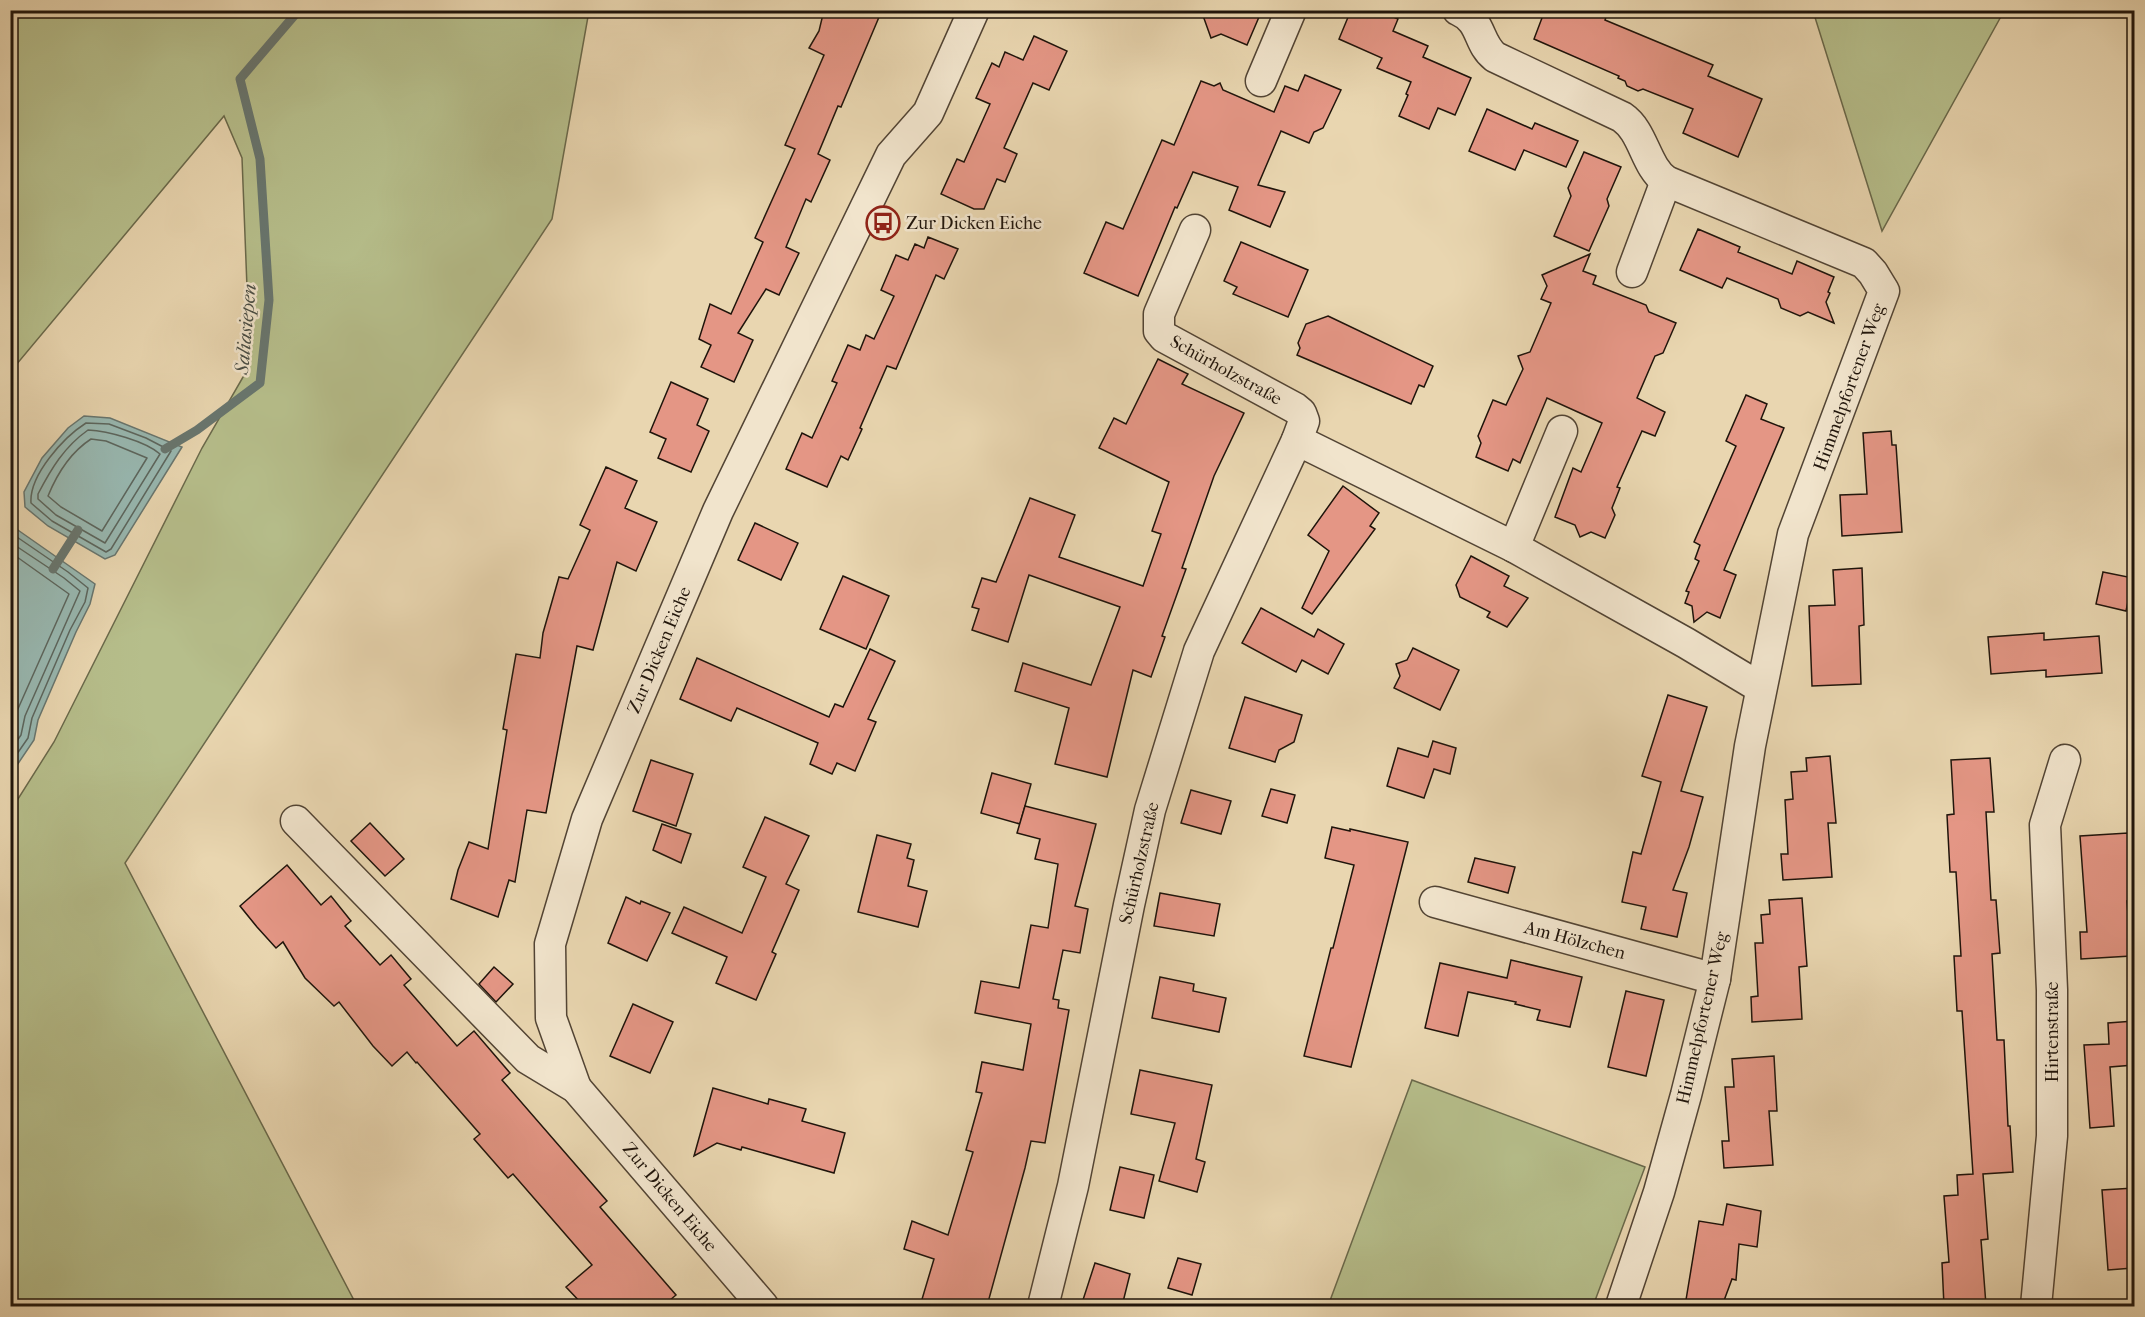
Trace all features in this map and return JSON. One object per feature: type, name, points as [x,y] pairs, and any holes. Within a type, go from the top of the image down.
[{"type":"street","name":"Zur Dicken Eiche","points":[[576,1088],[551,1018],[550,944],[587,819],[718,511],[891,155],[928,113],[974,10]]},
{"type":"street","points":[[1262,81],[1291,10]]},
{"type":"street","points":[[1458,10],[1470,16],[1475,22],[1494,57],[1631,123],[1658,173],[1666,181],[1632,272]]},
{"type":"street","name":"Himmelpfortener Weg","points":[[1621,1306],[1659,1192],[1715,979],[1750,746],[1793,534],[1884,291],[1864,263],[1666,181]]},
{"type":"street","name":"Schürholzstraße","points":[[1043,1306],[1073,1186],[1150,810],[1199,651],[1304,421],[1301,413],[1295,408],[1164,337],[1159,331],[1159,314],[1195,230]]},
{"type":"street","points":[[1514,547],[1563,431]]},
{"type":"street","points":[[1297,440],[1475,526],[1686,643],[1761,688]]},
{"type":"street","name":"Hirtenstraße","points":[[2036,1306],[2052,1136],[2052,990],[2045,825],[2065,760]]},
{"type":"street","name":"Zur Dicken Eiche","points":[[296,821],[528,1059],[576,1088],[763,1306]]},
{"type":"street","name":"Am Hölzchen","points":[[1435,902],[1715,979]]},
{"type":"green space","points":[[11,10],[589,11],[552,219],[125,863],[357,1306],[11,1306],[11,810],[54,742],[202,448],[250,365],[242,158],[224,116],[11,371]]},
{"type":"green space","points":[[1813,11],[2004,11],[1882,231]]},
{"type":"green space","points":[[1412,1080],[1645,1167],[1593,1306],[1328,1306]]},
{"type":"water","points":[[84,416],[110,418],[182,447],[115,555],[105,559],[48,526],[25,507],[24,492],[42,458],[68,428]]},
{"type":"water","points":[[15,528],[95,584],[90,604],[38,720],[34,740],[11,774],[10,529]]},
{"type":"building","points":[[824,10],[882,10],[841,107],[838,106],[818,154],[830,160],[811,202],[806,199],[786,247],[799,253],[779,295],[766,289],[738,333],[753,340],[734,382],[701,367],[711,345],[699,339],[710,304],[731,314],[763,242],[755,238],[795,149],[785,145],[824,55],[809,48],[819,31]]},
{"type":"building","points":[[1201,10],[1262,10],[1247,45],[1221,34],[1211,38]]},
{"type":"building","points":[[1351,10],[1378,10],[1398,19],[1393,31],[1428,46],[1423,57],[1471,78],[1455,115],[1438,108],[1429,129],[1399,116],[1411,82],[1377,68],[1382,58],[1339,39]]},
{"type":"building","points":[[1545,10],[1591,10],[1606,17],[1605,20],[1713,65],[1708,76],[1762,99],[1738,157],[1683,133],[1693,109],[1643,89],[1638,91],[1627,86],[1625,81],[1618,78],[1619,76],[1534,39]]},
{"type":"building","points":[[1034,36],[1067,51],[1049,90],[1033,83],[1004,148],[1017,154],[1005,182],[997,179],[984,209],[974,209],[941,194],[957,159],[964,162],[990,104],[976,98],[992,63],[999,67],[1005,52],[1023,60]]},
{"type":"building","points":[[1305,75],[1341,90],[1323,128],[1314,132],[1309,143],[1281,131],[1258,185],[1285,192],[1270,227],[1229,210],[1238,187],[1193,172],[1177,208],[1175,207],[1138,296],[1084,273],[1106,222],[1123,229],[1162,140],[1174,145],[1201,81],[1214,86],[1220,83],[1223,90],[1274,112],[1285,86],[1298,91]]},
{"type":"building","points":[[1487,109],[1532,129],[1535,123],[1578,141],[1566,167],[1524,150],[1515,170],[1469,151]]},
{"type":"building","points":[[1584,152],[1621,167],[1607,199],[1609,206],[1589,251],[1554,236],[1571,196],[1568,188]]},
{"type":"building","points":[[1698,229],[1740,247],[1738,252],[1792,274],[1797,261],[1834,277],[1826,302],[1834,323],[1808,312],[1800,316],[1781,308],[1778,299],[1727,278],[1722,288],[1680,270]]},
{"type":"building","points":[[928,237],[958,249],[944,279],[936,275],[896,369],[887,366],[848,460],[841,456],[827,487],[786,469],[802,433],[812,438],[837,383],[832,381],[848,345],[860,350],[866,335],[874,339],[894,296],[881,290],[896,255],[908,260],[915,244],[924,248]]},
{"type":"building","points":[[1241,242],[1308,270],[1288,317],[1233,294],[1237,287],[1224,281]]},
{"type":"building","points":[[1590,254],[1583,271],[1596,276],[1593,284],[1646,305],[1649,312],[1676,323],[1663,353],[1655,356],[1637,398],[1665,412],[1655,436],[1642,431],[1617,487],[1620,488],[1612,508],[1615,515],[1605,538],[1591,532],[1580,537],[1575,525],[1555,517],[1573,468],[1581,472],[1602,423],[1547,398],[1520,463],[1513,459],[1508,471],[1476,457],[1481,443],[1478,436],[1493,400],[1506,405],[1523,369],[1518,356],[1530,352],[1551,303],[1541,299],[1547,286],[1542,275]]},
{"type":"building","points":[[1328,316],[1433,366],[1424,387],[1419,385],[1411,404],[1297,355],[1300,348],[1298,343],[1306,324]]},
{"type":"building","points":[[1158,359],[1188,374],[1182,384],[1244,413],[1214,476],[1182,568],[1186,569],[1162,636],[1165,637],[1151,677],[1133,670],[1107,777],[1055,764],[1069,708],[1015,691],[1023,663],[1091,685],[1120,607],[1029,575],[1008,642],[972,630],[979,609],[972,607],[982,578],[996,582],[1030,498],[1075,515],[1059,557],[1143,586],[1161,534],[1152,531],[1169,482],[1099,448],[1114,418],[1126,424]]},
{"type":"building","points":[[671,382],[708,399],[697,425],[709,431],[691,472],[658,458],[666,439],[650,432]]},
{"type":"building","points":[[1746,395],[1767,404],[1761,419],[1784,428],[1724,570],[1736,575],[1720,618],[1707,612],[1694,622],[1692,606],[1685,603],[1689,592],[1686,591],[1699,561],[1695,559],[1700,545],[1694,542],[1736,446],[1726,441]]},
{"type":"building","points":[[1891,431],[1892,445],[1896,445],[1902,532],[1842,536],[1840,495],[1867,494],[1863,433]]},
{"type":"building","points":[[606,467],[637,481],[625,508],[657,522],[636,571],[617,562],[593,650],[577,646],[546,813],[527,810],[515,882],[509,880],[498,917],[451,899],[458,870],[469,842],[488,849],[507,730],[503,729],[516,654],[540,658],[543,633],[559,577],[568,579],[590,530],[580,525]]},
{"type":"building","points":[[1343,486],[1379,513],[1370,526],[1375,529],[1312,614],[1302,608],[1329,551],[1308,535]]},
{"type":"building","points":[[755,523],[798,543],[781,580],[738,560]]},
{"type":"building","points":[[1471,556],[1509,576],[1504,586],[1528,598],[1507,627],[1487,617],[1490,612],[1460,597],[1456,585]]},
{"type":"building","points":[[1862,568],[1864,625],[1859,626],[1861,684],[1812,686],[1809,606],[1835,605],[1833,570]]},
{"type":"building","points":[[2103,572],[2133,578],[2126,611],[2096,604]]},
{"type":"building","points":[[843,576],[889,596],[866,649],[820,629]]},
{"type":"building","points":[[1261,608],[1314,637],[1318,629],[1344,644],[1328,674],[1302,660],[1296,672],[1242,643]]},
{"type":"building","points":[[2044,633],[2044,640],[2099,636],[2102,673],[2046,677],[2046,670],[1991,674],[1988,637]]},
{"type":"building","points":[[1413,648],[1459,670],[1440,710],[1394,688],[1400,676],[1396,664],[1407,660]]},
{"type":"building","points":[[870,649],[895,661],[868,719],[876,722],[855,771],[837,763],[832,774],[810,764],[818,743],[737,708],[731,721],[680,699],[697,658],[829,717],[835,704],[843,707]]},
{"type":"building","points":[[1668,695],[1707,707],[1681,791],[1703,797],[1689,847],[1673,890],[1687,893],[1677,937],[1641,929],[1646,907],[1622,902],[1633,852],[1641,854],[1661,782],[1642,776]]},
{"type":"building","points":[[1245,697],[1302,715],[1294,742],[1279,750],[1275,762],[1229,748]]},
{"type":"building","points":[[1433,741],[1456,748],[1450,774],[1434,769],[1424,798],[1387,786],[1398,748],[1428,757]]},
{"type":"building","points":[[1830,756],[1836,823],[1828,823],[1832,877],[1783,880],[1781,854],[1788,854],[1785,800],[1793,799],[1791,772],[1807,771],[1806,758]]},
{"type":"building","points":[[1990,758],[1994,812],[1986,812],[1991,900],[1996,900],[2000,953],[1992,954],[1997,1040],[2004,1040],[2008,1126],[2010,1126],[2013,1172],[1983,1174],[1988,1239],[1981,1240],[1986,1305],[1944,1306],[1942,1263],[1949,1262],[1944,1196],[1958,1195],[1957,1175],[1973,1174],[1962,1011],[1957,1011],[1954,956],[1961,956],[1956,872],[1950,872],[1947,815],[1954,814],[1951,760]]},
{"type":"building","points":[[651,760],[693,774],[676,826],[633,811]]},
{"type":"building","points":[[992,773],[1031,784],[1020,824],[981,813]]},
{"type":"building","points":[[1271,789],[1295,795],[1287,823],[1262,816]]},
{"type":"building","points":[[1191,790],[1231,801],[1221,834],[1181,823]]},
{"type":"building","points":[[1025,806],[1096,824],[1075,906],[1088,909],[1080,953],[1063,950],[1053,999],[1059,1000],[1058,1008],[1069,1010],[1045,1143],[1031,1141],[987,1306],[920,1306],[934,1259],[904,1249],[912,1221],[948,1235],[973,1152],[966,1150],[982,1093],[976,1092],[982,1062],[1023,1070],[1031,1024],[975,1013],[981,981],[1019,988],[1031,925],[1048,928],[1058,864],[1035,859],[1040,839],[1017,833]]},
{"type":"building","points":[[765,817],[809,836],[786,884],[799,890],[772,952],[776,954],[756,1000],[716,983],[727,957],[672,933],[684,907],[742,933],[766,877],[743,867]]},
{"type":"building","points":[[370,823],[404,859],[385,876],[351,841]]},
{"type":"building","points":[[662,824],[691,834],[681,863],[653,850]]},
{"type":"building","points":[[1332,827],[1408,842],[1351,1067],[1304,1056],[1354,865],[1325,858]]},
{"type":"building","points":[[2128,833],[2134,900],[2127,901],[2131,956],[2081,959],[2080,932],[2087,932],[2080,836]]},
{"type":"building","points":[[877,835],[911,844],[907,858],[914,860],[908,886],[927,891],[918,927],[858,912]]},
{"type":"building","points":[[1475,858],[1515,867],[1508,893],[1468,882]]},
{"type":"building","points":[[287,865],[321,905],[331,896],[351,921],[345,926],[380,965],[391,955],[411,979],[404,985],[457,1046],[474,1031],[510,1073],[502,1080],[607,1201],[600,1207],[676,1295],[663,1306],[584,1306],[566,1287],[592,1265],[513,1174],[508,1178],[474,1139],[480,1134],[407,1052],[392,1066],[373,1046],[339,1002],[334,1006],[305,978],[283,942],[276,948],[240,906]]},
{"type":"building","points":[[1160,893],[1220,904],[1214,936],[1154,926]]},
{"type":"building","points":[[626,897],[670,913],[647,961],[608,943]]},
{"type":"building","points":[[1802,898],[1807,966],[1799,967],[1802,1019],[1752,1022],[1751,997],[1758,996],[1755,943],[1763,943],[1761,915],[1770,914],[1769,900]]},
{"type":"building","points":[[1511,960],[1582,977],[1570,1027],[1537,1020],[1540,1010],[1515,1004],[1516,1002],[1468,992],[1458,1036],[1425,1028],[1440,963],[1507,978]]},
{"type":"building","points":[[494,967],[513,984],[496,1002],[479,984]]},
{"type":"building","points":[[1160,977],[1194,984],[1193,991],[1226,998],[1219,1032],[1152,1018]]},
{"type":"building","points":[[1626,991],[1664,1000],[1646,1076],[1608,1067]]},
{"type":"building","points":[[633,1004],[673,1022],[650,1073],[610,1056]]},
{"type":"building","points":[[2134,1021],[2134,1065],[2110,1067],[2114,1126],[2090,1128],[2084,1045],[2109,1044],[2108,1023]]},
{"type":"building","points":[[1774,1056],[1777,1111],[1769,1111],[1773,1165],[1724,1168],[1722,1141],[1729,1141],[1725,1087],[1734,1087],[1732,1059]]},
{"type":"building","points":[[1140,1070],[1212,1085],[1196,1159],[1205,1162],[1197,1192],[1159,1181],[1175,1123],[1131,1114]]},
{"type":"building","points":[[713,1088],[768,1104],[769,1099],[806,1109],[802,1121],[845,1133],[834,1173],[742,1147],[741,1150],[717,1143],[694,1156]]},
{"type":"building","points":[[1120,1167],[1154,1175],[1144,1218],[1110,1210]]},
{"type":"building","points":[[2134,1188],[2134,1218],[2130,1218],[2133,1268],[2108,1270],[2102,1190]]},
{"type":"building","points":[[1727,1204],[1761,1211],[1757,1247],[1739,1244],[1736,1280],[1732,1279],[1722,1306],[1685,1306],[1699,1221],[1723,1225]]},
{"type":"building","points":[[1178,1258],[1201,1264],[1192,1295],[1168,1288]]},
{"type":"building","points":[[1095,1263],[1130,1274],[1122,1306],[1081,1306]]},
{"type":"waterway","name":"Saliasiepen","points":[[165,449],[197,430],[260,383],[269,300],[260,159],[240,79],[299,10]]},
{"type":"waterway","name":"Saliasiepen","points":[[53,569],[78,530]]},
{"type":"place","name":"Zur Dicken Eiche","points":[[883,223]]}]
